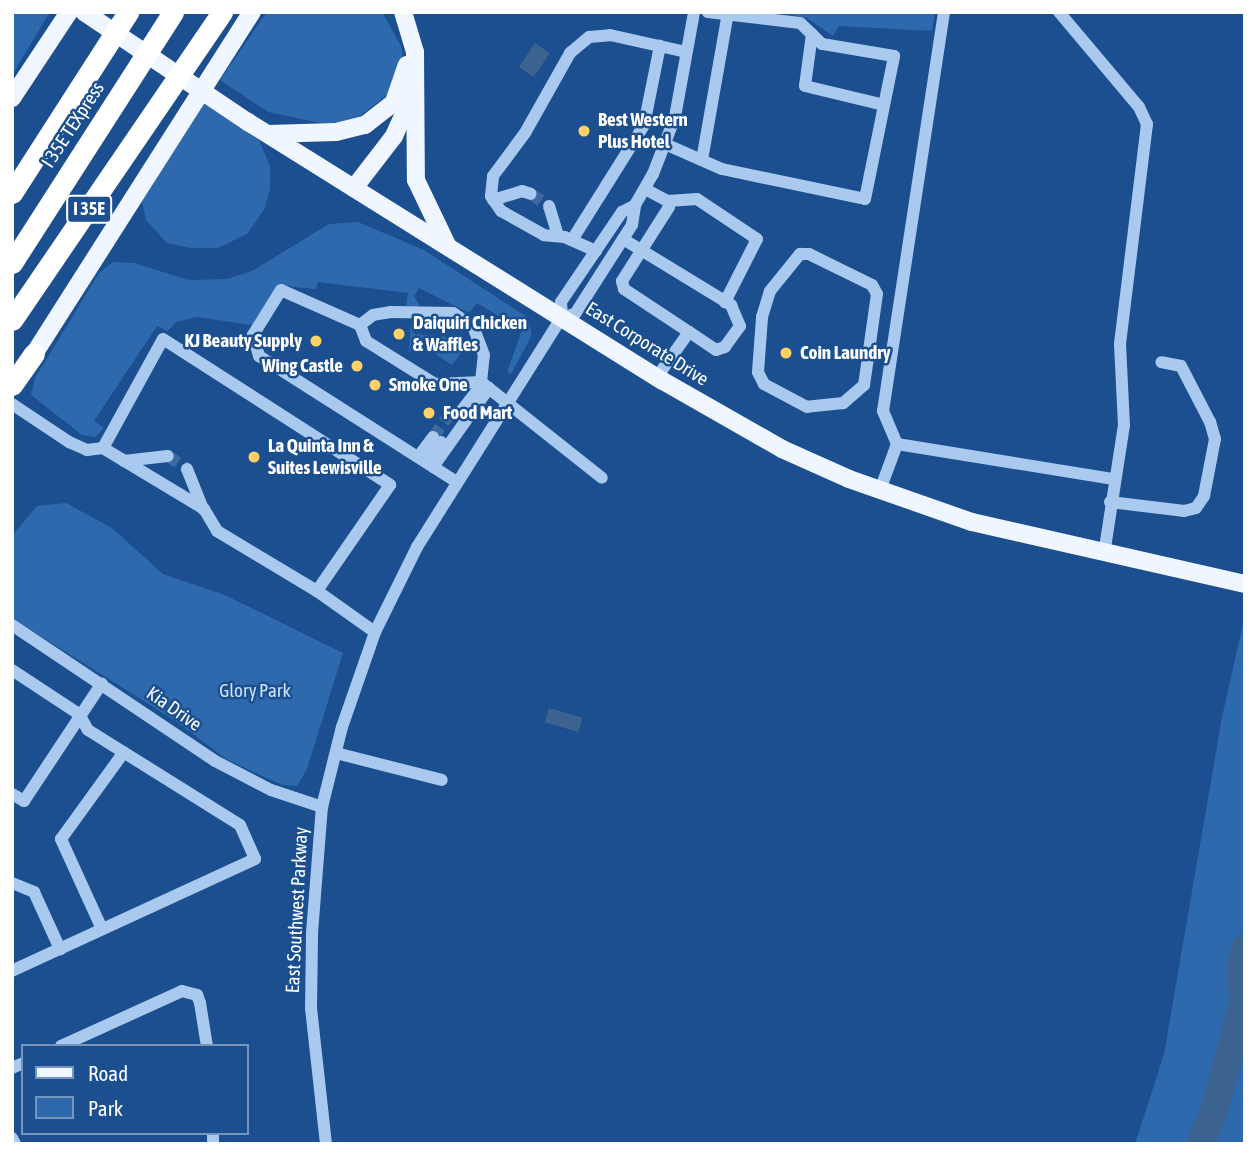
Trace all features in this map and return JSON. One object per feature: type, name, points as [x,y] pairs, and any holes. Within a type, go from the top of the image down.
[{"type":"highway","points":[[12,193],[128,12]]},
{"type":"highway","name":"I 35E TEXpress","points":[[12,263],[173,12]]},
{"type":"highway","name":"I 35E","points":[[12,320],[222,12]]},
{"type":"highway","points":[[12,387],[34,354]]},
{"type":"main road","points":[[12,98],[69,12]]},
{"type":"main road","name":"East Corporate Drive","points":[[84,12],[265,134],[447,244],[657,377],[782,449],[880,490],[972,522],[1245,584]]},
{"type":"main road","points":[[34,354],[252,12]]},
{"type":"main road","points":[[265,134],[307,135],[355,128],[378,117],[394,102],[407,66],[406,46],[392,12]]},
{"type":"main road","points":[[403,12],[414,39],[416,180],[447,244]]},
{"type":"main road","points":[[354,188],[394,136],[414,88]]},
{"type":"street","points":[[635,205],[622,212],[561,302],[562,317],[575,314],[632,225],[635,205],[645,189],[675,117],[695,12]]},
{"type":"street","points":[[665,144],[722,169],[865,198],[894,55],[822,44],[800,23],[727,18],[708,12]]},
{"type":"street","points":[[880,490],[897,444],[883,411],[944,12]]},
{"type":"street","points":[[1059,12],[1139,107],[1147,124],[1119,344],[1124,425],[1112,479],[1104,554]]},
{"type":"street","points":[[702,160],[727,18]]},
{"type":"street","points":[[812,34],[805,86],[884,105]]},
{"type":"street","points":[[596,251],[572,240],[544,235],[501,211],[494,200],[493,176],[525,132],[570,53],[589,37],[610,35],[686,52]]},
{"type":"street","points":[[572,240],[644,125],[660,47]]},
{"type":"street","points":[[645,189],[668,201],[697,199],[757,239],[725,302]]},
{"type":"street","points":[[494,200],[522,191],[531,194]]},
{"type":"street","points":[[623,239],[641,250],[725,302],[740,326],[725,347],[716,350],[624,289],[622,281],[641,250],[669,207],[668,201]]},
{"type":"street","points":[[549,206],[558,236]]},
{"type":"street","points":[[800,254],[872,285],[877,293],[864,385],[843,403],[807,407],[764,384],[758,372],[761,317],[770,291],[800,254]]},
{"type":"street","points":[[457,482],[259,356],[253,335],[281,290],[360,325],[366,341],[435,384],[481,384],[602,478]]},
{"type":"street","points":[[360,325],[373,315],[391,312],[453,313],[474,327],[484,355],[481,384],[426,462]]},
{"type":"street","name":"East Southwest Parkway","points":[[326,1144],[311,1009],[322,807],[336,753],[375,632],[417,547],[562,317]]},
{"type":"street","points":[[657,377],[689,332]]},
{"type":"street","points":[[103,448],[163,339],[390,485],[317,591]]},
{"type":"street","points":[[1110,502],[1184,511],[1196,508],[1204,496],[1215,439],[1210,422],[1181,366],[1161,362]]},
{"type":"street","points":[[456,412],[481,384]]},
{"type":"street","points":[[12,404],[69,442],[88,450],[103,448],[204,509]]},
{"type":"street","points":[[426,462],[437,440]]},
{"type":"street","points":[[897,444],[1112,479]]},
{"type":"street","points":[[124,461],[169,456]]},
{"type":"street","points":[[187,469],[204,509],[217,531],[317,591],[375,632]]},
{"type":"street","name":"Kia Drive","points":[[12,625],[215,761],[271,790],[322,807]]},
{"type":"street","points":[[12,670],[79,714],[88,730],[240,825],[255,859],[12,971]]},
{"type":"street","points":[[12,794],[24,801],[79,714],[105,685]]},
{"type":"street","points":[[102,929],[61,839],[124,752]]},
{"type":"street","points":[[336,753],[442,780]]},
{"type":"street","points":[[12,883],[34,892],[60,949]]},
{"type":"street","points":[[65,1044],[182,990],[197,995],[207,1044]]},
{"type":"street","points":[[12,1138],[15,1144]]},
{"type":"green space","points":[[12,12],[50,12],[12,75]]},
{"type":"green space","points":[[267,12],[382,12],[401,46],[404,65],[395,89],[356,119],[325,124],[268,112],[220,80]]},
{"type":"green space","points":[[777,12],[935,12],[932,31],[839,26],[833,36],[807,18]]},
{"type":"green space","points":[[203,103],[259,140],[270,166],[270,189],[264,210],[247,234],[218,248],[191,248],[167,243],[146,220],[142,202]]},
{"type":"green space","points":[[358,222],[424,250],[527,317],[532,335],[511,374],[507,372],[522,330],[477,303],[469,313],[419,288],[414,296],[421,308],[406,306],[408,293],[318,282],[316,289],[285,286],[252,325],[197,317],[176,322],[168,331],[157,326],[94,421],[104,428],[95,437],[82,435],[31,395],[35,378],[99,273],[113,262],[134,263],[188,280],[227,279],[252,271],[329,224]]},
{"type":"green space","points":[[411,321],[414,334],[458,338],[464,349],[452,365],[418,343],[409,353]]},
{"type":"green space","name":"Glory Park","points":[[66,503],[112,528],[163,574],[225,595],[343,653],[307,769],[297,786],[282,785],[226,759],[177,722],[12,618],[12,536],[37,506]]},
{"type":"green space","points":[[1245,615],[1245,1144],[1135,1144],[1164,1054],[1222,717]]},
{"type":"shaded area","points":[[535,43],[550,53],[534,77],[519,67]]},
{"type":"shaded area","points":[[549,708],[583,718],[579,732],[545,722]]},
{"type":"waterway","points":[[1200,1144],[1214,1113],[1243,1004],[1241,964],[1245,949]]},
{"type":"tunnel","points":[[531,194],[549,206]]},
{"type":"tunnel","points":[[433,437],[453,409]]},
{"type":"tunnel","points":[[168,456],[187,469]]},
{"type":"place","name":"Best Western Plus Hotel","points":[[584,131]]},
{"type":"place","name":"Daiquiri Chicken & Waffles","points":[[399,334]]},
{"type":"place","name":"KJ Beauty Supply","points":[[316,341]]},
{"type":"place","name":"Coin Laundry","points":[[786,353]]},
{"type":"place","name":"Wing Castle","points":[[357,366]]},
{"type":"place","name":"Smoke One","points":[[375,385]]},
{"type":"place","name":"Food Mart","points":[[429,413]]},
{"type":"place","name":"La Quinta Inn & Suites Lewisville","points":[[254,457]]}]
